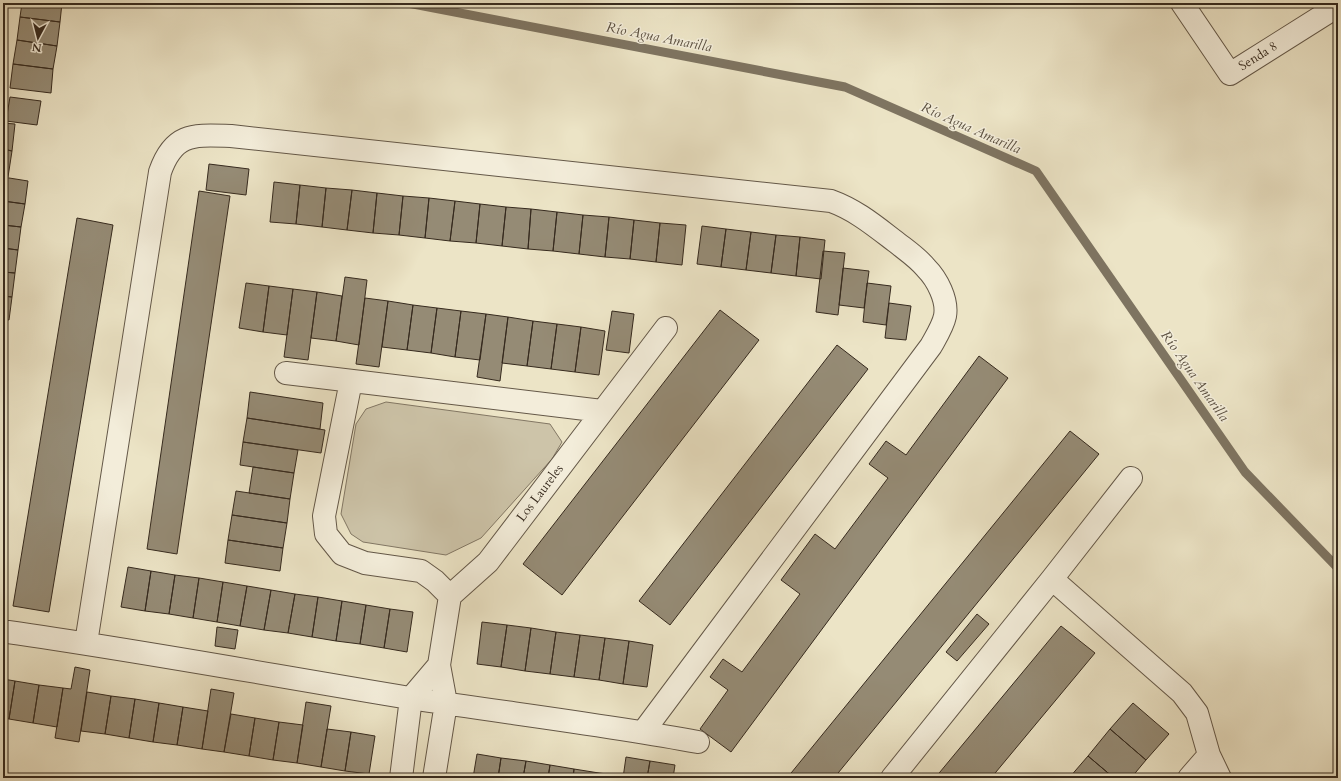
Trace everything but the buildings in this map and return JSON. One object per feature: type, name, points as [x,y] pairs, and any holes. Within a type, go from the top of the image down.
[{"type":"street","name":"Senda 8","points":[[1182,3],[1230,74],[1338,6]]},
{"type":"street","points":[[86,643],[160,172],[166,157],[177,143],[191,137],[231,136],[831,201],[844,206],[868,221],[927,268],[944,299],[945,315],[939,331],[930,346],[643,732]]},
{"type":"street","name":"Los Laureles","points":[[450,596],[473,578],[488,562],[666,328]]},
{"type":"street","points":[[286,373],[602,411]]},
{"type":"street","points":[[351,381],[324,516],[326,534],[342,554],[365,563],[421,571],[435,581],[450,596],[439,666],[446,703],[434,778]]},
{"type":"street","points":[[892,778],[1052,580],[1131,478]]},
{"type":"street","points":[[1052,580],[1182,693],[1197,714],[1209,755],[1220,778]]},
{"type":"street","points":[[8,632],[86,643],[411,698],[643,732],[698,742]]},
{"type":"street","points":[[401,778],[411,698],[439,666]]},
{"type":"street","points":[[1189,778],[1209,755]]},
{"type":"shaded area","points":[[386,402],[550,424],[562,442],[552,459],[481,538],[446,555],[363,542],[351,534],[341,514],[356,424],[366,409]]},
{"type":"waterway","name":"Río Agua Amarilla","points":[[408,3],[845,87],[1036,171],[1245,472],[1338,568]]}]
